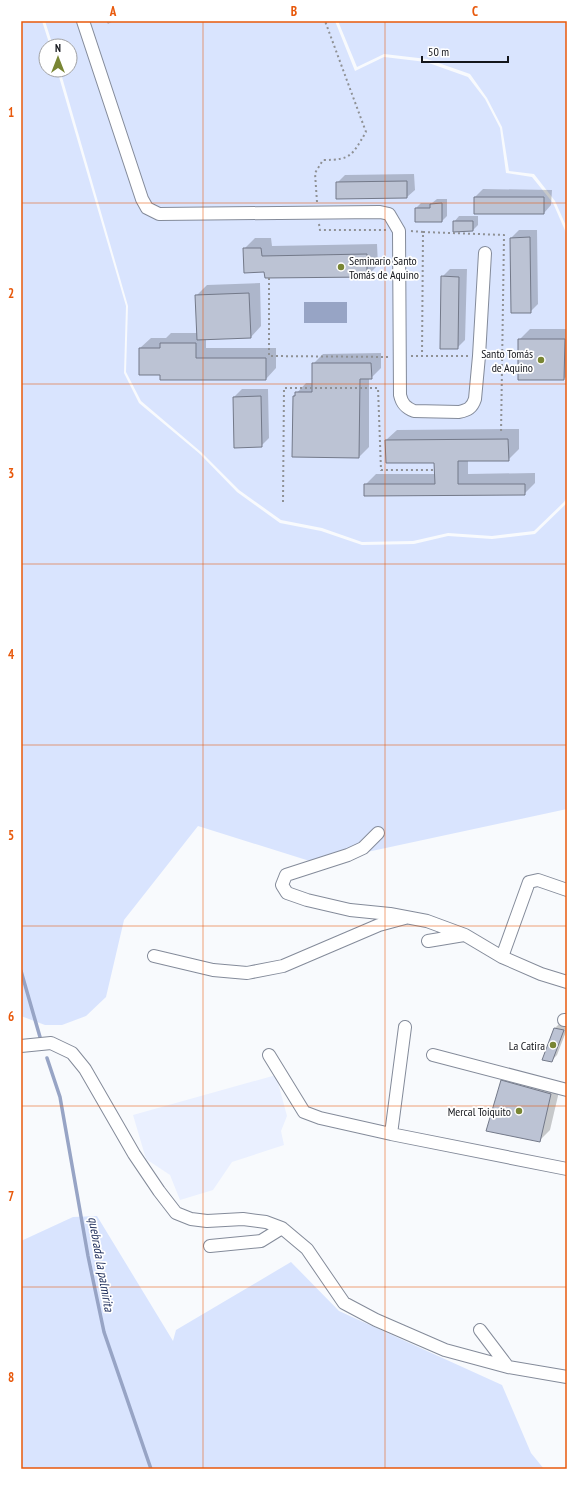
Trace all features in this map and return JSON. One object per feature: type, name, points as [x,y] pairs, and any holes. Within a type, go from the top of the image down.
[{"type":"street","points":[[83,21],[142,199],[147,208],[159,214],[380,212],[389,214],[399,231],[400,395],[401,401],[405,406],[414,411],[460,412],[470,408],[475,399],[485,253]]},
{"type":"street","points":[[378,832],[363,848],[348,856],[286,875],[282,885],[287,893],[307,900],[350,910],[390,914],[427,921],[465,935],[502,957],[541,974],[567,982]]},
{"type":"street","points":[[502,957],[529,882],[538,880],[567,890]]},
{"type":"street","points":[[154,956],[213,970],[247,973],[283,966],[379,925],[408,917]]},
{"type":"street","points":[[428,941],[465,935]]},
{"type":"street","points":[[391,1134],[405,1027]]},
{"type":"street","points":[[21,1046],[51,1043],[72,1053],[85,1070],[134,1154],[176,1213],[191,1219],[207,1221],[243,1219],[266,1222],[282,1228],[307,1249],[344,1303],[376,1320],[445,1350],[508,1366],[566,1374]]},
{"type":"street","points":[[269,1055],[304,1112],[320,1118],[391,1134],[567,1169]]},
{"type":"street","points":[[433,1055],[567,1090]]},
{"type":"street","points":[[210,1246],[261,1241],[282,1228]]},
{"type":"street","points":[[480,1330],[508,1366]]},
{"type":"path","points":[[325,21],[366,132],[352,154],[338,160],[323,160],[315,173],[320,230],[423,232],[422,356]]},
{"type":"path","points":[[269,278],[270,356],[502,356]]},
{"type":"path","points":[[283,502],[284,388],[378,388],[381,470],[434,470]]},
{"type":"shaded area","points":[[21,21],[42,21],[47,38],[38,38],[38,78],[59,78],[126,306],[124,373],[139,403],[200,454],[237,492],[280,523],[321,531],[362,545],[414,544],[448,536],[492,539],[535,534],[567,503],[567,809],[316,863],[198,826],[124,920],[106,997],[86,1016],[62,1025],[45,1025],[21,1016]]},
{"type":"shaded area","name":"Seminario Santo Tomás de Aquino","points":[[45,21],[335,21],[355,71],[384,57],[426,62],[468,77],[485,99],[500,128],[506,173],[532,177],[553,203],[567,235],[567,497],[564,502],[534,531],[492,536],[448,533],[413,541],[362,542],[322,528],[281,520],[239,490],[201,452],[141,401],[126,372],[128,306],[62,78],[78,78],[78,38],[50,38]]},
{"type":"shaded area","points":[[338,21],[567,21],[567,228],[555,201],[534,174],[509,171],[502,127],[487,98],[470,74],[427,59],[384,54],[357,67]]},
{"type":"shaded area","points":[[304,302],[347,302],[347,323],[304,323]]},
{"type":"shaded area","points":[[276,1075],[287,1116],[281,1131],[284,1145],[232,1162],[213,1190],[180,1200],[170,1175],[146,1159],[133,1115]]},
{"type":"shaded area","points":[[97,1216],[173,1341],[176,1330],[291,1262],[339,1311],[502,1385],[531,1453],[544,1469],[21,1469],[21,1241],[73,1217]]},
{"type":"building","points":[[407,181],[407,198],[336,199],[336,182]]},
{"type":"building","points":[[474,197],[544,197],[544,214],[474,214]]},
{"type":"building","points":[[442,203],[442,222],[415,222],[415,208],[430,208],[430,204]]},
{"type":"building","points":[[453,221],[473,221],[473,231],[453,232]]},
{"type":"building","points":[[530,237],[531,313],[511,313],[510,238]]},
{"type":"building","points":[[243,248],[261,248],[262,256],[367,254],[367,277],[265,278],[264,272],[244,273]]},
{"type":"building","points":[[441,276],[459,277],[458,349],[440,349]]},
{"type":"building","points":[[249,293],[251,338],[197,340],[195,295]]},
{"type":"building","name":"Santo Tomás de Aquino","points":[[518,339],[565,339],[564,380],[518,380]]},
{"type":"building","points":[[160,343],[196,343],[196,358],[266,358],[266,380],[160,380],[160,375],[139,375],[139,348],[160,348]]},
{"type":"building","points":[[312,363],[371,363],[372,379],[360,379],[359,458],[292,457],[293,396],[295,396],[295,392],[312,392]]},
{"type":"building","points":[[261,396],[262,447],[234,448],[233,397]]},
{"type":"building","points":[[508,439],[509,461],[458,461],[458,484],[525,484],[525,495],[364,496],[364,484],[435,484],[434,463],[386,463],[385,440]]},
{"type":"building","name":"La Catira","points":[[554,1028],[564,1030],[552,1062],[542,1060]]},
{"type":"building","name":"Mercal Toiquito","points":[[501,1080],[551,1094],[540,1142],[486,1131]]},
{"type":"waterway","name":"quebrada la palmirita","points":[[21,971],[40,1037]]},
{"type":"waterway","name":"quebrada la palmirita","points":[[47,1058],[60,1097],[88,1256],[104,1332],[151,1469]]},
{"type":"place","name":"Seminario Santo Tomás de Aquino","points":[[341,267]]},
{"type":"place","name":"Santo Tomás de Aquino","points":[[541,360]]},
{"type":"place","name":"La Catira","points":[[553,1045]]},
{"type":"place","name":"Mercal Toiquito","points":[[519,1111]]}]
